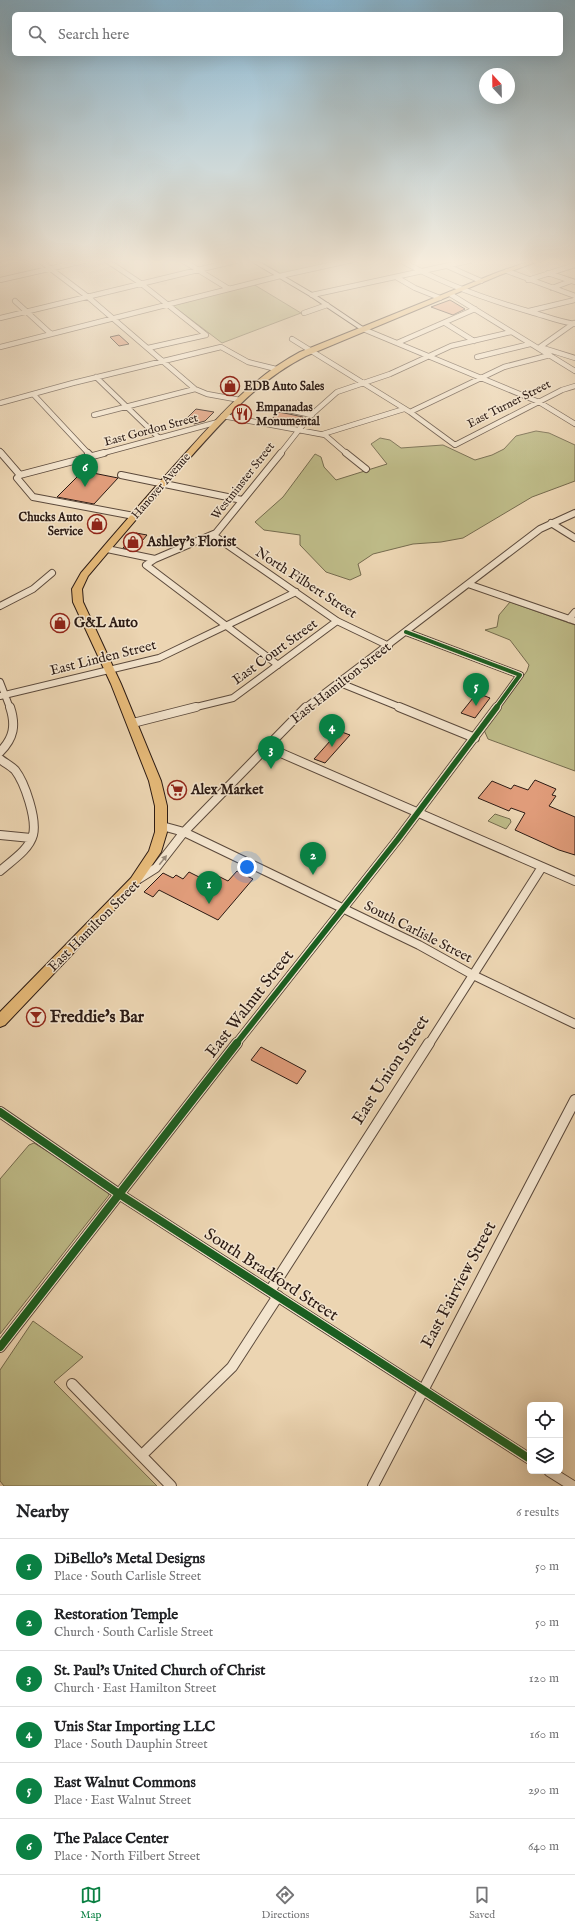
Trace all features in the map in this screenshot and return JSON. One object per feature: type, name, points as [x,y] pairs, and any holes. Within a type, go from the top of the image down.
[{"type":"main road","name":"Hanover Avenue","points":[[135,881],[155,852],[162,826],[158,789],[133,723],[78,602],[78,589],[84,575],[134,516],[221,419],[240,400],[276,369],[292,359],[362,329]]},
{"type":"main road","name":"East Hamilton Street","points":[[0,1021],[135,881]]},
{"type":"street","points":[[46,329],[51,334]]},
{"type":"street","points":[[0,347],[69,329]]},
{"type":"street","points":[[127,329],[194,389],[207,394],[240,400]]},
{"type":"street","points":[[148,348],[206,335],[199,329]]},
{"type":"street","points":[[364,329],[539,402],[575,424]]},
{"type":"street","points":[[397,343],[428,329]]},
{"type":"street","points":[[456,329],[474,341]]},
{"type":"street","points":[[507,329],[540,348],[575,358]]},
{"type":"street","points":[[540,348],[566,329]]},
{"type":"street","points":[[365,384],[451,346],[511,332]]},
{"type":"street","points":[[292,339],[410,412],[504,367],[550,356]]},
{"type":"street","points":[[477,357],[532,344],[575,371]]},
{"type":"street","points":[[0,403],[96,377],[221,347],[248,362],[276,369]]},
{"type":"street","points":[[96,377],[159,438]]},
{"type":"street","name":"Westminster Street","points":[[213,535],[312,415],[337,392],[365,384]]},
{"type":"street","name":"East Turner Street","points":[[410,412],[455,445],[562,390],[575,386]]},
{"type":"street","points":[[94,415],[194,389]]},
{"type":"street","points":[[34,395],[92,456]]},
{"type":"street","points":[[279,408],[312,415]]},
{"type":"street","points":[[323,434],[404,409]]},
{"type":"street","points":[[221,419],[323,434],[329,437],[366,468]]},
{"type":"street","name":"East Gordon Street","points":[[20,475],[159,438],[221,419]]},
{"type":"street","points":[[0,451],[20,475],[17,478],[33,497],[134,516]]},
{"type":"street","points":[[121,476],[242,500]]},
{"type":"street","name":"East Hamilton Street","points":[[135,881],[156,868],[184,832],[300,712],[389,646],[540,529],[575,513]]},
{"type":"street","points":[[551,523],[575,538]]},
{"type":"street","points":[[213,535],[154,559],[146,565],[278,665]]},
{"type":"street","name":"North Filbert Street","points":[[213,535],[337,622],[389,646]]},
{"type":"street","points":[[107,549],[154,559]]},
{"type":"street","points":[[0,606],[33,589],[52,573]]},
{"type":"street","points":[[468,584],[572,620],[575,612]]},
{"type":"street","name":"East Linden Street","points":[[2,696],[159,658],[296,592]]},
{"type":"street","name":"East Court Street","points":[[133,723],[234,698],[337,622]]},
{"type":"street","name":"East Walnut Street","points":[[0,1348],[264,1005],[343,909],[418,813],[475,738],[520,675],[406,632]]},
{"type":"street","points":[[0,682],[2,696],[15,726],[12,740],[0,752]]},
{"type":"street","points":[[340,683],[475,738]]},
{"type":"street","points":[[267,747],[575,881]]},
{"type":"street","points":[[0,759],[15,771],[26,794],[34,824],[31,838],[26,848],[0,871]]},
{"type":"street","name":"South Carlisle Street","points":[[162,826],[184,832],[422,946],[473,975],[575,1024]]},
{"type":"street","points":[[0,835],[31,838]]},
{"type":"street","name":"East Union Street","points":[[142,1455],[232,1367],[274,1294],[542,867]]},
{"type":"street","name":"East Fairview Street","points":[[373,1486],[575,1100]]},
{"type":"street","name":"South Bradford Street","points":[[0,1112],[120,1194],[527,1457]]},
{"type":"street","points":[[72,1384],[172,1486]]},
{"type":"street","points":[[554,1474],[573,1486]]},
{"type":"shaded area","points":[[204,329],[258,329],[222,343]]},
{"type":"shaded area","points":[[536,431],[549,433],[575,445],[575,481],[532,497],[463,538],[441,542],[413,544],[373,554],[358,564],[361,575],[350,580],[326,572],[300,545],[300,535],[264,530],[255,522],[283,497],[315,454],[321,457],[324,467],[336,480],[387,464],[371,444],[380,438],[390,440],[401,448],[443,445],[475,460],[492,455],[504,449],[516,436]]},
{"type":"shaded area","points":[[510,602],[575,625],[575,771],[488,739],[484,730],[527,671],[529,665],[510,640],[485,630],[497,627],[499,615]]},
{"type":"shaded area","points":[[495,814],[510,819],[511,822],[506,829],[488,821]]},
{"type":"shaded area","points":[[34,1143],[108,1189],[109,1195],[0,1334],[0,1179],[29,1145]]},
{"type":"shaded area","points":[[33,1321],[83,1357],[54,1382],[157,1486],[4,1486],[0,1481],[0,1370]]},
{"type":"building","points":[[119,335],[129,344],[119,346],[110,337]]},
{"type":"building","points":[[196,409],[214,412],[205,421],[194,424],[187,418]]},
{"type":"building","points":[[278,412],[303,417],[297,425],[271,420]]},
{"type":"building","points":[[83,471],[118,478],[94,504],[57,497]]},
{"type":"building","name":"Ashley's Florist","points":[[136,533],[147,535],[138,546],[140,547],[137,551],[123,548]]},
{"type":"building","points":[[477,693],[490,698],[475,718],[461,713]]},
{"type":"building","points":[[339,731],[350,735],[325,763],[314,759]]},
{"type":"building","points":[[535,780],[556,789],[552,795],[556,796],[549,806],[575,817],[575,855],[559,850],[515,830],[525,813],[511,808],[509,811],[478,798],[492,781],[511,789],[514,785],[528,790]]},
{"type":"building","points":[[237,871],[253,879],[218,920],[159,890],[153,897],[144,892],[163,873],[173,878],[176,875],[183,879],[189,872],[211,883],[218,876],[228,881]]},
{"type":"building","points":[[261,1047],[306,1071],[297,1084],[251,1060]]},
{"type":"cycle path","points":[[0,1347],[252,1023],[398,839],[520,675],[406,632]]},
{"type":"cycle path","points":[[0,1112],[119,1194],[527,1457]]},
{"type":"place","name":"EDB Auto Sales","points":[[230,386]]},
{"type":"place","name":"Empanadas Monumental","points":[[242,414]]},
{"type":"place","name":"The Palace Center","points":[[85,487]]},
{"type":"place","name":"Chucks Auto Service","points":[[97,524]]},
{"type":"place","name":"Ashley's Florist","points":[[133,542]]},
{"type":"place","name":"G&L Auto","points":[[60,623]]},
{"type":"place","name":"East Walnut Commons","points":[[476,706]]},
{"type":"place","name":"Unis Star Importing LLC","points":[[332,747]]},
{"type":"place","name":"St. Paul's United Church of Christ","points":[[271,769]]},
{"type":"place","name":"Alex Market","points":[[177,790]]},
{"type":"place","name":"Restoration Temple","points":[[313,875]]},
{"type":"place","name":"DiBello's Metal Designs","points":[[209,904]]},
{"type":"place","name":"Freddie's Bar","points":[[36,1017]]}]
